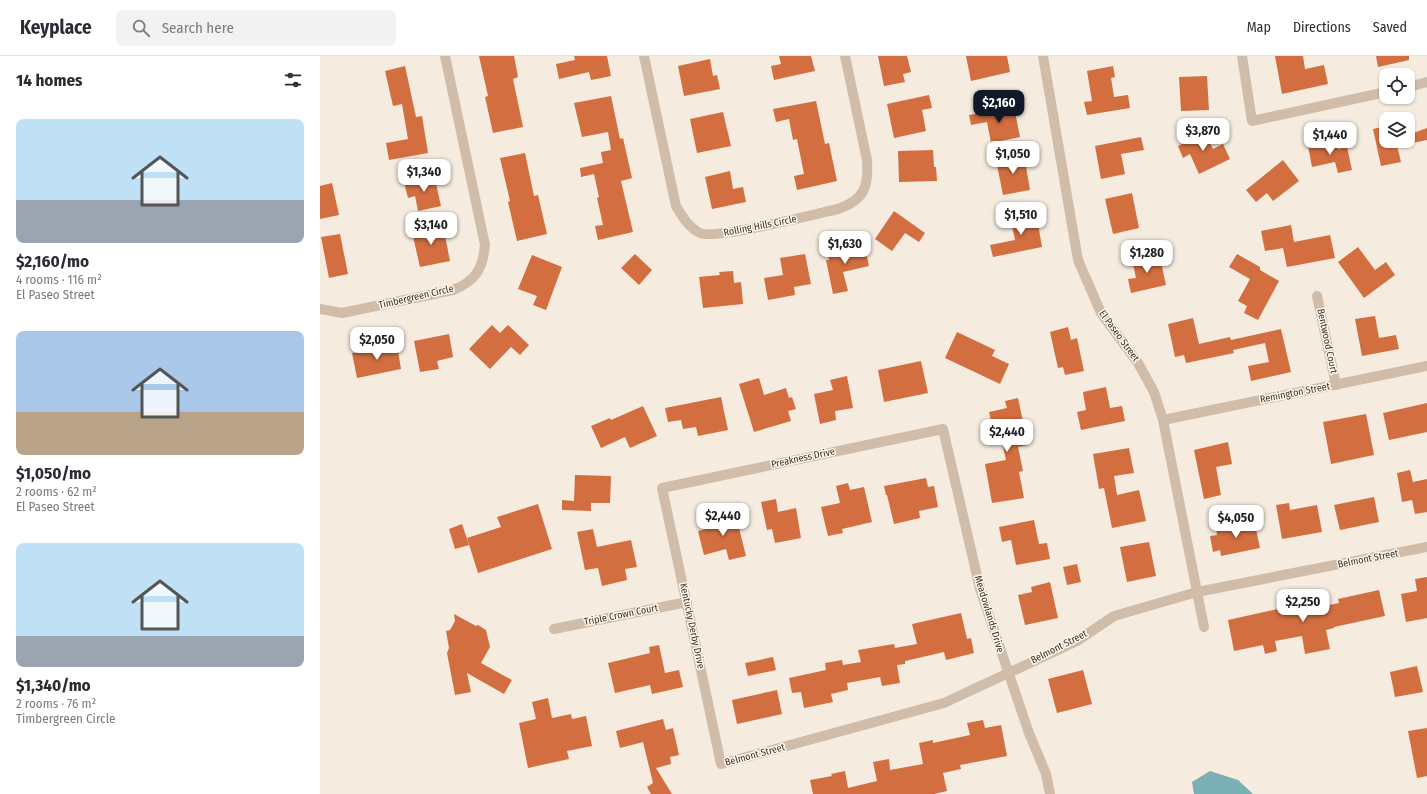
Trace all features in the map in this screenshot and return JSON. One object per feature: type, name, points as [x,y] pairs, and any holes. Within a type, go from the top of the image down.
[{"type":"street","name":"Timbergreen Circle","points":[[320,309],[342,313],[453,290],[472,279],[480,267],[484,257],[485,245],[445,56]]},
{"type":"street","name":"Rolling Hills Circle","points":[[644,56],[676,206],[690,226],[701,234],[723,234],[838,210],[849,206],[859,198],[865,187],[868,173],[867,160],[845,56]]},
{"type":"street","name":"El Paseo Street","points":[[1043,56],[1078,260],[1101,314],[1138,363],[1154,392],[1162,420],[1204,627]]},
{"type":"street","points":[[1242,56],[1252,121],[1379,94]]},
{"type":"street","points":[[1415,85],[1427,82]]},
{"type":"street","name":"Bentwood Court","points":[[1317,296],[1336,385]]},
{"type":"street","name":"Remington Street","points":[[1162,420],[1427,366]]},
{"type":"street","name":"Preakness Drive","points":[[662,488],[943,429]]},
{"type":"street","name":"Meadowlands Drive","points":[[943,429],[980,589],[1029,733],[1046,774],[1050,794]]},
{"type":"street","name":"Kentucky Derby Drive","points":[[662,488],[721,764]]},
{"type":"street","name":"Belmont Street","points":[[721,764],[944,704],[1077,641],[1114,616],[1197,592],[1427,547]]},
{"type":"street","name":"Triple Crown Court","points":[[554,629],[687,602]]},
{"type":"water","points":[[1210,771],[1238,780],[1253,794],[1194,794],[1192,782]]},
{"type":"building","points":[[479,56],[514,56],[518,77],[513,79],[523,127],[493,133],[485,97],[488,96]]},
{"type":"building","points":[[574,56],[607,56],[611,76],[591,80],[589,72],[559,79],[556,64],[575,60]]},
{"type":"building","points":[[779,56],[811,56],[815,71],[774,80],[771,66],[781,64]]},
{"type":"building","points":[[878,56],[907,56],[911,72],[903,74],[905,82],[884,86]]},
{"type":"building","points":[[966,56],[1007,56],[1010,72],[971,81]]},
{"type":"building","points":[[1275,56],[1303,56],[1305,69],[1324,65],[1328,84],[1282,94]]},
{"type":"building","points":[[1376,56],[1409,56],[1409,60],[1378,67]]},
{"type":"building","points":[[710,59],[713,76],[717,75],[720,89],[684,96],[678,66]]},
{"type":"building","points":[[405,66],[416,117],[422,116],[428,153],[389,160],[386,143],[408,139],[402,104],[393,106],[385,71]]},
{"type":"building","points":[[1113,66],[1115,77],[1111,78],[1114,97],[1128,95],[1130,108],[1087,115],[1084,102],[1092,101],[1087,71]]},
{"type":"building","points":[[1207,76],[1209,110],[1181,111],[1179,77]]},
{"type":"building","points":[[929,95],[932,108],[922,110],[926,131],[894,138],[887,104]]},
{"type":"building","points":[[611,96],[620,139],[623,138],[632,178],[621,181],[633,232],[598,240],[595,226],[603,225],[597,198],[599,197],[594,174],[581,177],[580,168],[603,163],[601,152],[611,150],[608,132],[582,137],[574,103]]},
{"type":"building","points":[[816,101],[825,144],[829,143],[837,181],[797,190],[794,176],[804,174],[797,139],[793,140],[789,119],[776,122],[773,109]]},
{"type":"building","points":[[1014,107],[1020,137],[991,143],[987,122],[971,125],[969,115]]},
{"type":"building","points":[[723,112],[731,146],[697,153],[690,119]]},
{"type":"building","points":[[1379,128],[1379,148],[1398,148],[1401,162],[1381,166],[1373,129]]},
{"type":"building","points":[[1427,128],[1427,140],[1415,143],[1415,132]]},
{"type":"building","points":[[1203,129],[1213,149],[1223,144],[1230,159],[1199,174],[1190,154],[1183,158],[1178,146],[1186,142],[1184,138]]},
{"type":"building","points":[[1141,137],[1144,150],[1121,154],[1125,174],[1101,179],[1095,146]]},
{"type":"building","points":[[1336,140],[1338,149],[1347,147],[1352,170],[1338,173],[1335,162],[1312,167],[1308,146]]},
{"type":"building","points":[[933,150],[937,181],[899,182],[898,151]]},
{"type":"building","points":[[525,153],[534,196],[538,195],[547,234],[517,241],[500,158]]},
{"type":"building","points":[[1024,155],[1030,190],[1003,195],[996,160]]},
{"type":"building","points":[[1283,160],[1299,181],[1273,201],[1267,193],[1256,202],[1246,190]]},
{"type":"building","points":[[730,171],[733,189],[743,187],[746,202],[712,209],[705,177]]},
{"type":"building","points":[[434,175],[441,206],[418,211],[415,196],[408,198],[404,182]]},
{"type":"building","points":[[332,183],[339,215],[320,219],[320,186]]},
{"type":"building","points":[[1132,193],[1139,228],[1113,234],[1105,199]]},
{"type":"building","points":[[894,211],[925,233],[919,242],[905,233],[892,251],[875,239]]},
{"type":"building","points":[[1036,212],[1042,247],[993,257],[990,245],[1015,240],[1010,217]]},
{"type":"building","points":[[443,225],[450,261],[420,267],[412,232]]},
{"type":"building","points":[[1291,225],[1294,242],[1330,235],[1335,258],[1287,267],[1283,248],[1265,251],[1261,231]]},
{"type":"building","points":[[340,234],[348,274],[329,278],[321,237]]},
{"type":"building","points":[[864,243],[869,266],[843,272],[848,291],[833,294],[826,260],[829,260],[827,251]]},
{"type":"building","points":[[1358,247],[1375,270],[1386,262],[1395,275],[1364,298],[1338,262]]},
{"type":"building","points":[[1159,253],[1166,285],[1131,293],[1128,279],[1136,278],[1132,259]]},
{"type":"building","points":[[635,254],[652,270],[639,285],[621,268]]},
{"type":"building","points":[[805,254],[811,284],[794,287],[795,295],[768,300],[764,278],[783,275],[780,258]]},
{"type":"building","points":[[1237,254],[1260,267],[1260,270],[1279,281],[1258,320],[1244,313],[1247,306],[1238,301],[1250,279],[1229,267]]},
{"type":"building","points":[[532,255],[562,267],[546,310],[533,305],[537,296],[518,289]]},
{"type":"building","points":[[733,271],[734,283],[741,282],[743,304],[703,308],[699,277],[720,275],[719,272]]},
{"type":"building","points":[[1375,316],[1379,338],[1396,335],[1399,349],[1362,356],[1355,319]]},
{"type":"building","points":[[1193,318],[1199,344],[1230,337],[1231,340],[1281,329],[1291,372],[1251,381],[1248,366],[1269,362],[1265,343],[1233,350],[1234,353],[1186,363],[1184,355],[1175,357],[1168,324]]},
{"type":"building","points":[[492,325],[500,333],[508,325],[529,345],[520,355],[511,347],[490,369],[469,349]]},
{"type":"building","points":[[1068,327],[1071,340],[1077,338],[1084,371],[1065,375],[1063,367],[1058,368],[1050,332]]},
{"type":"building","points":[[957,332],[995,350],[992,356],[1009,364],[1000,384],[945,358]]},
{"type":"building","points":[[449,334],[453,357],[437,361],[439,369],[420,372],[414,341]]},
{"type":"building","points":[[397,345],[401,369],[357,378],[352,353]]},
{"type":"building","points":[[921,361],[928,393],[884,402],[878,370]]},
{"type":"building","points":[[847,376],[853,408],[835,411],[836,420],[820,424],[814,394],[833,390],[830,380]]},
{"type":"building","points":[[759,378],[764,395],[786,388],[789,398],[792,397],[796,409],[788,411],[791,421],[754,432],[739,384]]},
{"type":"building","points":[[1106,387],[1110,408],[1122,406],[1125,421],[1081,430],[1077,412],[1086,410],[1083,392]]},
{"type":"building","points":[[721,397],[728,430],[698,436],[696,427],[683,429],[681,420],[668,422],[665,408]]},
{"type":"building","points":[[1018,398],[1028,445],[1018,447],[1023,471],[1019,472],[1024,498],[992,503],[985,464],[1006,460],[1001,438],[995,440],[989,412],[1007,408],[1005,401]]},
{"type":"building","points":[[1427,403],[1427,432],[1389,440],[1383,413]]},
{"type":"building","points":[[643,406],[657,436],[630,448],[625,437],[601,448],[591,426],[610,418],[611,420]]},
{"type":"building","points":[[1366,414],[1374,455],[1331,464],[1323,422]]},
{"type":"building","points":[[1228,442],[1232,464],[1216,467],[1221,495],[1204,499],[1194,450]]},
{"type":"building","points":[[1129,448],[1134,473],[1114,476],[1117,495],[1139,490],[1146,521],[1112,528],[1104,488],[1099,489],[1093,454]]},
{"type":"building","points":[[1410,470],[1413,482],[1427,479],[1427,512],[1415,514],[1412,500],[1402,502],[1397,473]]},
{"type":"building","points":[[575,475],[611,476],[610,503],[591,503],[591,511],[562,510],[562,500],[574,501]]},
{"type":"building","points":[[926,478],[928,487],[934,486],[938,507],[919,511],[920,518],[894,524],[884,486]]},
{"type":"building","points":[[848,483],[850,490],[864,487],[872,522],[842,529],[843,533],[828,536],[821,507],[840,503],[836,486]]},
{"type":"building","points":[[1374,497],[1379,522],[1340,530],[1334,505]]},
{"type":"building","points":[[776,499],[778,512],[796,508],[801,538],[775,543],[772,529],[767,530],[761,502]]},
{"type":"building","points":[[1289,503],[1290,510],[1317,505],[1322,532],[1282,539],[1276,505]]},
{"type":"building","points":[[538,504],[552,549],[478,573],[467,538],[501,527],[497,517]]},
{"type":"building","points":[[729,509],[734,529],[739,528],[746,556],[729,560],[726,549],[704,555],[698,531],[718,526],[715,512]]},
{"type":"building","points":[[1034,520],[1039,544],[1047,543],[1050,559],[1016,565],[1011,540],[1002,542],[999,527]]},
{"type":"building","points":[[1254,520],[1260,548],[1221,556],[1220,550],[1213,552],[1210,536],[1217,535],[1216,528]]},
{"type":"building","points":[[462,524],[469,545],[455,549],[449,529]]},
{"type":"building","points":[[593,529],[597,547],[631,540],[637,567],[625,569],[627,580],[602,586],[598,568],[585,570],[577,532]]},
{"type":"building","points":[[1149,542],[1156,576],[1127,582],[1120,547]]},
{"type":"building","points":[[1077,564],[1081,582],[1067,585],[1063,567]]},
{"type":"building","points":[[1427,577],[1427,618],[1406,622],[1401,594],[1417,591],[1415,579]]},
{"type":"building","points":[[1050,582],[1058,618],[1025,625],[1018,595],[1032,592],[1031,587]]},
{"type":"building","points":[[1379,590],[1385,616],[1326,630],[1330,649],[1305,654],[1302,636],[1275,641],[1277,651],[1265,654],[1263,645],[1234,651],[1228,620],[1309,602],[1310,609],[1339,603],[1338,599]]},
{"type":"building","points":[[961,613],[967,639],[971,638],[974,653],[946,660],[944,652],[905,661],[905,664],[897,665],[900,683],[882,686],[880,677],[847,683],[848,690],[831,694],[833,702],[804,708],[801,692],[792,693],[789,678],[826,670],[825,663],[842,660],[843,665],[861,662],[858,650],[894,644],[895,648],[917,644],[912,624]]},
{"type":"building","points":[[454,614],[486,630],[490,647],[481,663],[512,680],[504,694],[467,673],[471,692],[455,695],[447,653],[449,648],[446,631],[450,630],[455,621]]},
{"type":"building","points":[[659,645],[665,673],[679,670],[683,687],[652,694],[650,685],[615,693],[608,663],[650,653],[649,647]]},
{"type":"building","points":[[773,657],[776,670],[748,676],[745,663]]},
{"type":"building","points":[[1417,666],[1423,692],[1395,697],[1390,672]]},
{"type":"building","points":[[1083,670],[1092,704],[1057,713],[1048,679]]},
{"type":"building","points":[[777,690],[782,714],[737,724],[732,700]]},
{"type":"building","points":[[548,698],[552,718],[571,714],[572,719],[586,716],[592,746],[567,751],[569,759],[528,768],[519,723],[536,719],[532,702]]},
{"type":"building","points":[[663,719],[666,730],[673,728],[679,755],[670,757],[671,764],[656,768],[672,794],[651,794],[647,787],[653,783],[643,742],[620,748],[616,731]]},
{"type":"building","points":[[983,720],[985,728],[1001,725],[1007,756],[960,765],[961,769],[943,773],[947,791],[934,794],[813,794],[810,780],[832,776],[831,774],[845,771],[848,788],[877,781],[873,762],[889,759],[890,770],[923,764],[919,743],[933,740],[933,743],[970,735],[967,723]]},
{"type":"building","points":[[1427,728],[1427,776],[1417,778],[1408,731]]}]
